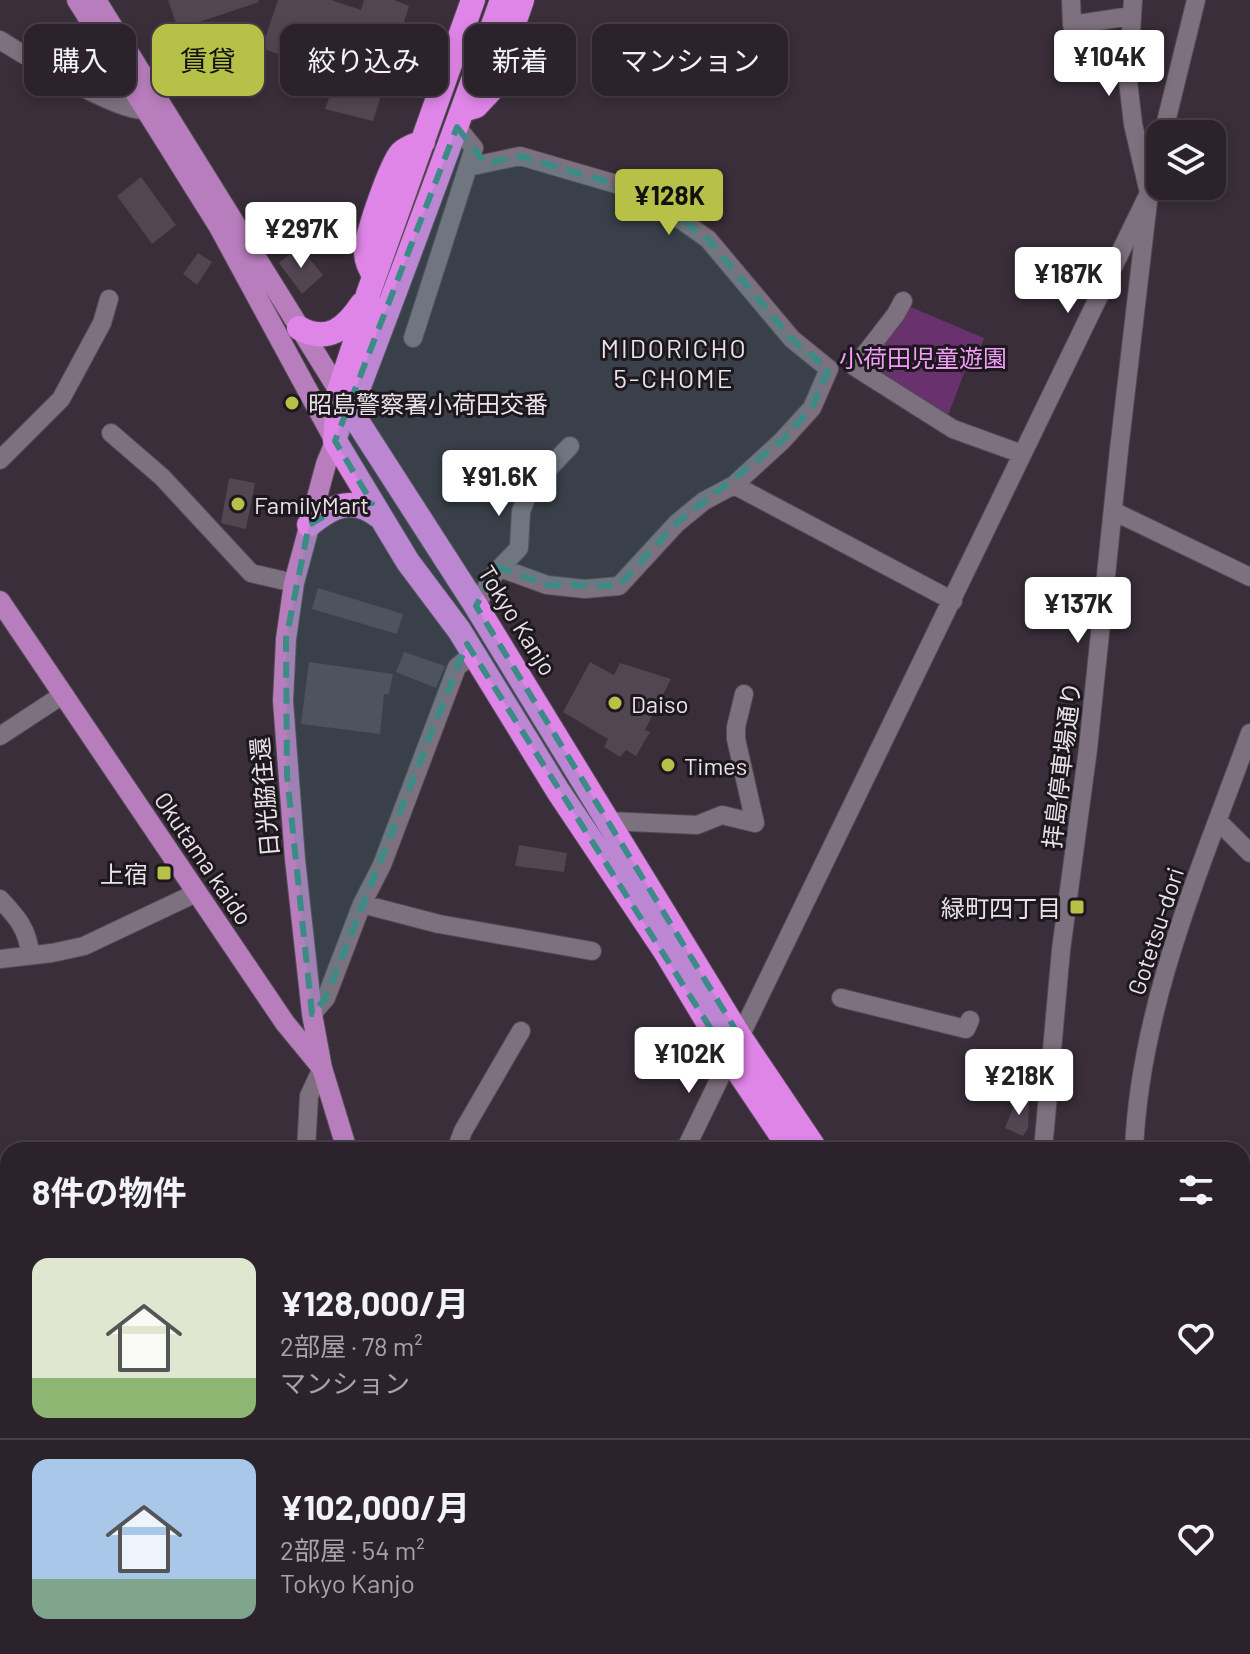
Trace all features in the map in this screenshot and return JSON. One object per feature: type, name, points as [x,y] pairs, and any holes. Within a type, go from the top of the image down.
[{"type":"highway","points":[[345,401],[344,371],[371,285],[473,0]]},
{"type":"highway","points":[[335,441],[345,401],[460,118],[502,0]]},
{"type":"highway","points":[[460,118],[491,90],[522,0]]},
{"type":"highway","points":[[299,328],[322,335],[337,332],[350,321],[371,285]]},
{"type":"highway","name":"Tokyo Kanjo","points":[[345,401],[608,821],[787,1142]]},
{"type":"highway","name":"Tokyo Kanjo","points":[[335,441],[408,562],[473,654],[564,800],[665,951],[735,1048],[810,1142]]},
{"type":"highway","points":[[309,525],[345,504],[360,505],[380,517]]},
{"type":"main road","points":[[77,0],[152,107],[345,401]]},
{"type":"main road","points":[[96,0],[335,441]]},
{"type":"main road","name":"日光脇往還","points":[[322,1068],[312,1014],[295,859],[283,701],[286,639],[294,583],[335,441]]},
{"type":"main road","name":"Okutama kaido","points":[[0,601],[285,1023],[322,1068],[345,1142]]},
{"type":"street","points":[[1071,0],[1072,25],[1132,8],[1128,81],[1133,124],[1146,180]]},
{"type":"street","points":[[1166,120],[1196,0]]},
{"type":"street","points":[[0,40],[34,62],[122,105],[152,107]]},
{"type":"street","points":[[413,338],[474,148],[460,118]]},
{"type":"street","points":[[468,167],[520,156],[640,191],[708,239],[792,339],[829,369],[812,408],[782,441],[734,485],[704,501],[677,523],[619,586],[585,589],[547,585],[500,568]]},
{"type":"street","points":[[689,1142],[1146,199]]},
{"type":"street","name":"拝島停車場通り","points":[[1044,1142],[1061,950],[1088,749],[1148,200]]},
{"type":"street","points":[[0,460],[61,399],[102,323],[109,299]]},
{"type":"street","points":[[903,301],[855,367],[953,429],[1022,454]]},
{"type":"street","points":[[111,433],[162,477],[251,573],[294,583]]},
{"type":"street","points":[[476,606],[493,576],[519,548],[521,511],[531,487],[570,446]]},
{"type":"street","points":[[734,485],[953,601]]},
{"type":"street","points":[[1113,511],[1250,577]]},
{"type":"street","points":[[312,1014],[326,998],[362,904],[382,865],[457,667],[473,654]]},
{"type":"street","points":[[0,736],[64,694]]},
{"type":"street","points":[[608,821],[697,825],[722,815],[755,823],[736,739],[744,694]]},
{"type":"street","name":"Gotetsu-dori","points":[[1135,1142],[1146,1042],[1186,907],[1250,733]]},
{"type":"street","points":[[1218,821],[1250,853]]},
{"type":"street","points":[[0,959],[84,946],[196,893]]},
{"type":"street","points":[[0,899],[21,921],[29,939],[30,954]]},
{"type":"street","points":[[362,904],[439,924],[592,951]]},
{"type":"street","points":[[841,998],[966,1029],[970,1020]]},
{"type":"street","points":[[459,1142],[521,1031]]},
{"type":"street","points":[[306,1142],[309,1096],[322,1068]]},
{"type":"highlighted area","points":[[457,127],[485,163],[520,156],[640,191],[661,204],[708,239],[792,339],[829,369],[812,408],[782,441],[677,523],[619,586],[547,585],[497,567],[476,606],[740,1037],[730,1059],[467,644],[326,998],[312,1014],[287,775],[286,639],[309,525],[345,504],[372,503],[335,441]]},
{"type":"green space","name":"小荷田児童遊園","points":[[906,305],[984,338],[975,364],[968,363],[947,418],[864,371],[866,360]]},
{"type":"building","points":[[168,0],[259,2],[193,24],[176,24]]},
{"type":"building","points":[[278,0],[331,0],[361,10],[364,0],[394,0],[409,6],[403,24],[280,24],[280,55],[264,49]]},
{"type":"building","points":[[330,96],[381,96],[373,121],[325,109]]},
{"type":"building","points":[[141,177],[176,225],[152,244],[117,196]]},
{"type":"building","points":[[299,246],[323,275],[302,294],[279,263]]},
{"type":"building","points":[[198,253],[212,262],[197,285],[183,274]]},
{"type":"building","name":"FamilyMart","points":[[229,478],[255,483],[246,529],[221,523]]},
{"type":"building","points":[[318,588],[403,614],[397,634],[312,609]]},
{"type":"building","points":[[404,652],[445,666],[436,688],[396,672]]},
{"type":"building","points":[[309,662],[393,674],[389,694],[384,694],[380,734],[301,724]]},
{"type":"building","points":[[590,662],[614,675],[620,663],[671,679],[645,730],[650,732],[636,756],[626,750],[620,757],[604,747],[608,739],[563,712]]},
{"type":"building","points":[[519,845],[567,853],[564,872],[515,866]]},
{"type":"building","points":[[1018,1096],[1029,1100],[1028,1128],[1023,1136],[1005,1128]]},
{"type":"place","name":"昭島警察署小荷田交番","points":[[292,403]]},
{"type":"place","name":"FamilyMart","points":[[238,504]]},
{"type":"place","name":"Daiso","points":[[615,703]]},
{"type":"place","name":"Times","points":[[668,765]]},
{"type":"place","name":"上宿","points":[[164,873]]},
{"type":"place","name":"緑町四丁目","points":[[1077,907]]},
{"type":"district","name":"MIDORICHO 5-CHOME","points":[[674,362]]}]
